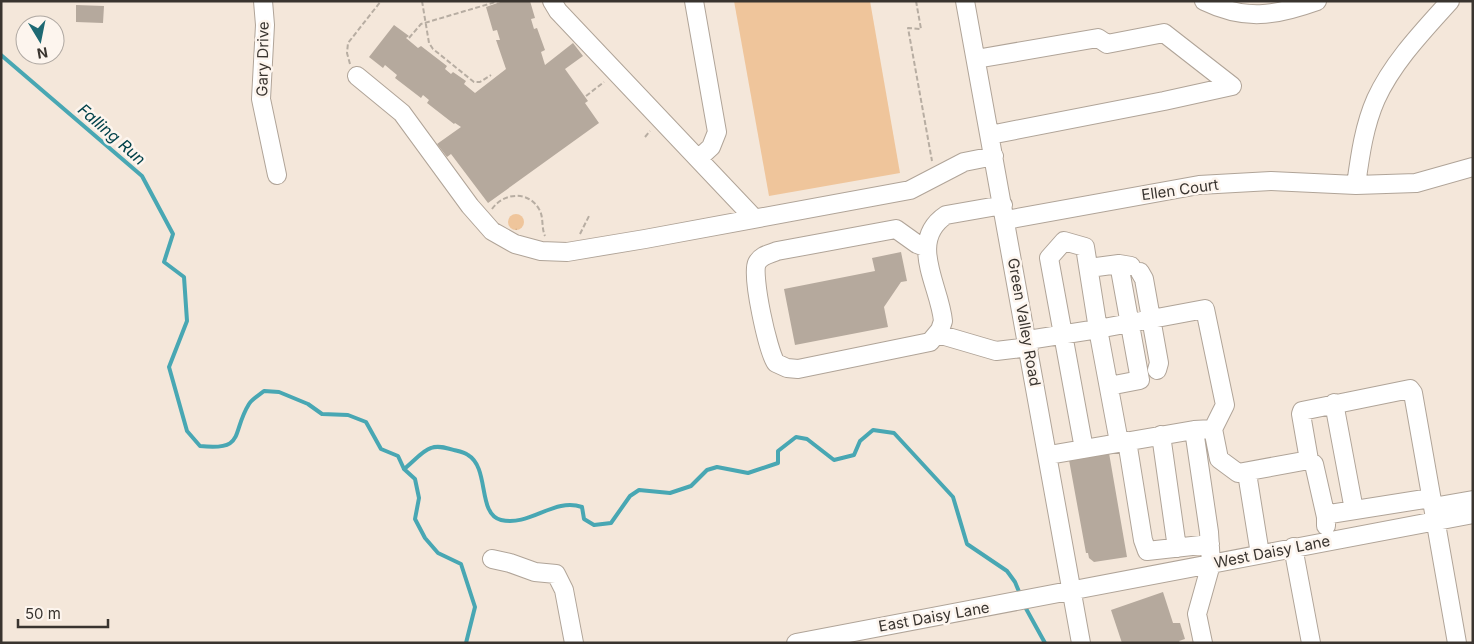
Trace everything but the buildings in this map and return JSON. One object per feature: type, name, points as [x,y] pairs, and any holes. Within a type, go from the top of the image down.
[{"type":"street","name":"Gary Drive","points":[[263,1],[265,25],[261,99],[277,175]]},
{"type":"street","points":[[552,1],[558,12],[754,218]]},
{"type":"street","points":[[694,1],[717,132],[712,147],[698,159]]},
{"type":"street","name":"Green Valley Road","points":[[965,1],[1049,455],[1081,643]]},
{"type":"street","points":[[1204,1],[1239,14],[1259,16],[1317,1]]},
{"type":"street","points":[[1356,185],[1364,138],[1371,113],[1383,85],[1411,45],[1450,1]]},
{"type":"street","points":[[976,59],[1098,38],[1107,44],[1164,33],[1232,86],[1164,102],[990,135]]},
{"type":"street","points":[[356,73],[402,113],[470,206],[492,230],[522,246],[541,251],[567,252],[910,190],[964,162],[994,156]]},
{"type":"street","name":"Ellen Court","points":[[925,247],[936,224],[946,216],[1005,213],[1198,185],[1271,181],[1356,185],[1416,183],[1473,167]]},
{"type":"street","points":[[896,229],[917,244],[925,247],[942,316],[942,326],[938,334],[930,342],[919,346],[798,368],[787,368],[779,365],[774,359],[756,286],[757,263],[764,256],[777,251],[896,229]]},
{"type":"street","points":[[1084,449],[1062,335],[1050,258],[1064,241],[1085,246],[1098,329],[1133,478],[1142,540],[1148,551],[1210,544]]},
{"type":"street","points":[[1130,267],[1131,324],[1150,376]]},
{"type":"street","points":[[1089,268],[1130,267],[1144,279],[1159,363],[1150,376],[1110,386]]},
{"type":"street","points":[[938,334],[996,351],[1062,335],[1131,324],[1205,309],[1225,405],[1213,429],[1219,459],[1238,473],[1247,473],[1310,460]]},
{"type":"street","points":[[1330,540],[1314,464],[1310,460],[1302,411],[1410,389],[1413,392],[1457,643]]},
{"type":"street","points":[[1334,403],[1354,510]]},
{"type":"street","points":[[1049,455],[1123,441],[1194,430],[1213,429]]},
{"type":"street","points":[[1194,430],[1210,544],[1211,564],[1197,614],[1203,643]]},
{"type":"street","points":[[1161,435],[1178,548]]},
{"type":"street","points":[[1247,473],[1260,554]]},
{"type":"street","points":[[1326,517],[1330,514],[1354,510],[1433,509],[1473,500]]},
{"type":"street","name":"West Daisy Lane","points":[[1072,592],[1330,540],[1433,509],[1473,514]]},
{"type":"street","points":[[1293,547],[1311,643]]},
{"type":"street","points":[[492,559],[510,562],[534,572],[556,574],[564,590],[574,643]]},
{"type":"street","name":"East Daisy Lane","points":[[796,643],[1072,592]]},
{"type":"path","points":[[356,73],[347,56],[348,43],[381,1]]},
{"type":"path","points":[[422,1],[429,43],[433,49],[474,82],[482,81],[491,75]]},
{"type":"path","points":[[409,38],[421,24],[498,1]]},
{"type":"path","points":[[916,1],[921,29],[908,28],[933,166]]},
{"type":"path","points":[[586,96],[609,79]]},
{"type":"path","points":[[645,136],[655,126]]},
{"type":"path","points":[[491,211],[497,203],[505,198],[515,196],[528,198],[540,209],[544,233],[547,239]]},
{"type":"path","points":[[580,234],[589,216]]},
{"type":"green space","points":[[734,1],[870,1],[900,173],[769,196]]},
{"type":"green space","points":[[513,214],[519,214],[524,219],[522,228],[513,230],[508,225],[508,219]]},
{"type":"waterway","name":"Falling Run","points":[[1,55],[142,176],[173,234],[164,262],[184,277],[187,321],[169,367],[187,431],[200,446],[215,447],[231,443],[235,438],[249,404],[264,391],[279,392],[308,404],[322,414],[348,415],[366,422],[381,449],[398,456],[404,469],[415,479],[419,498],[415,519],[425,538],[438,553],[461,564],[475,607],[466,643]]},
{"type":"waterway","points":[[404,469],[425,451],[434,447],[461,452],[475,461],[489,509],[494,516],[501,520],[522,520],[552,509],[572,505],[582,507],[584,519],[594,525],[611,523],[630,496],[639,490],[670,493],[691,486],[707,470],[717,467],[748,473],[778,463],[778,451],[796,437],[807,439],[834,460],[854,455],[860,441],[873,430],[894,433],[953,497],[967,544],[1007,571],[1015,582],[1020,594]]},
{"type":"waterway","points":[[1024,605],[1045,643]]}]
